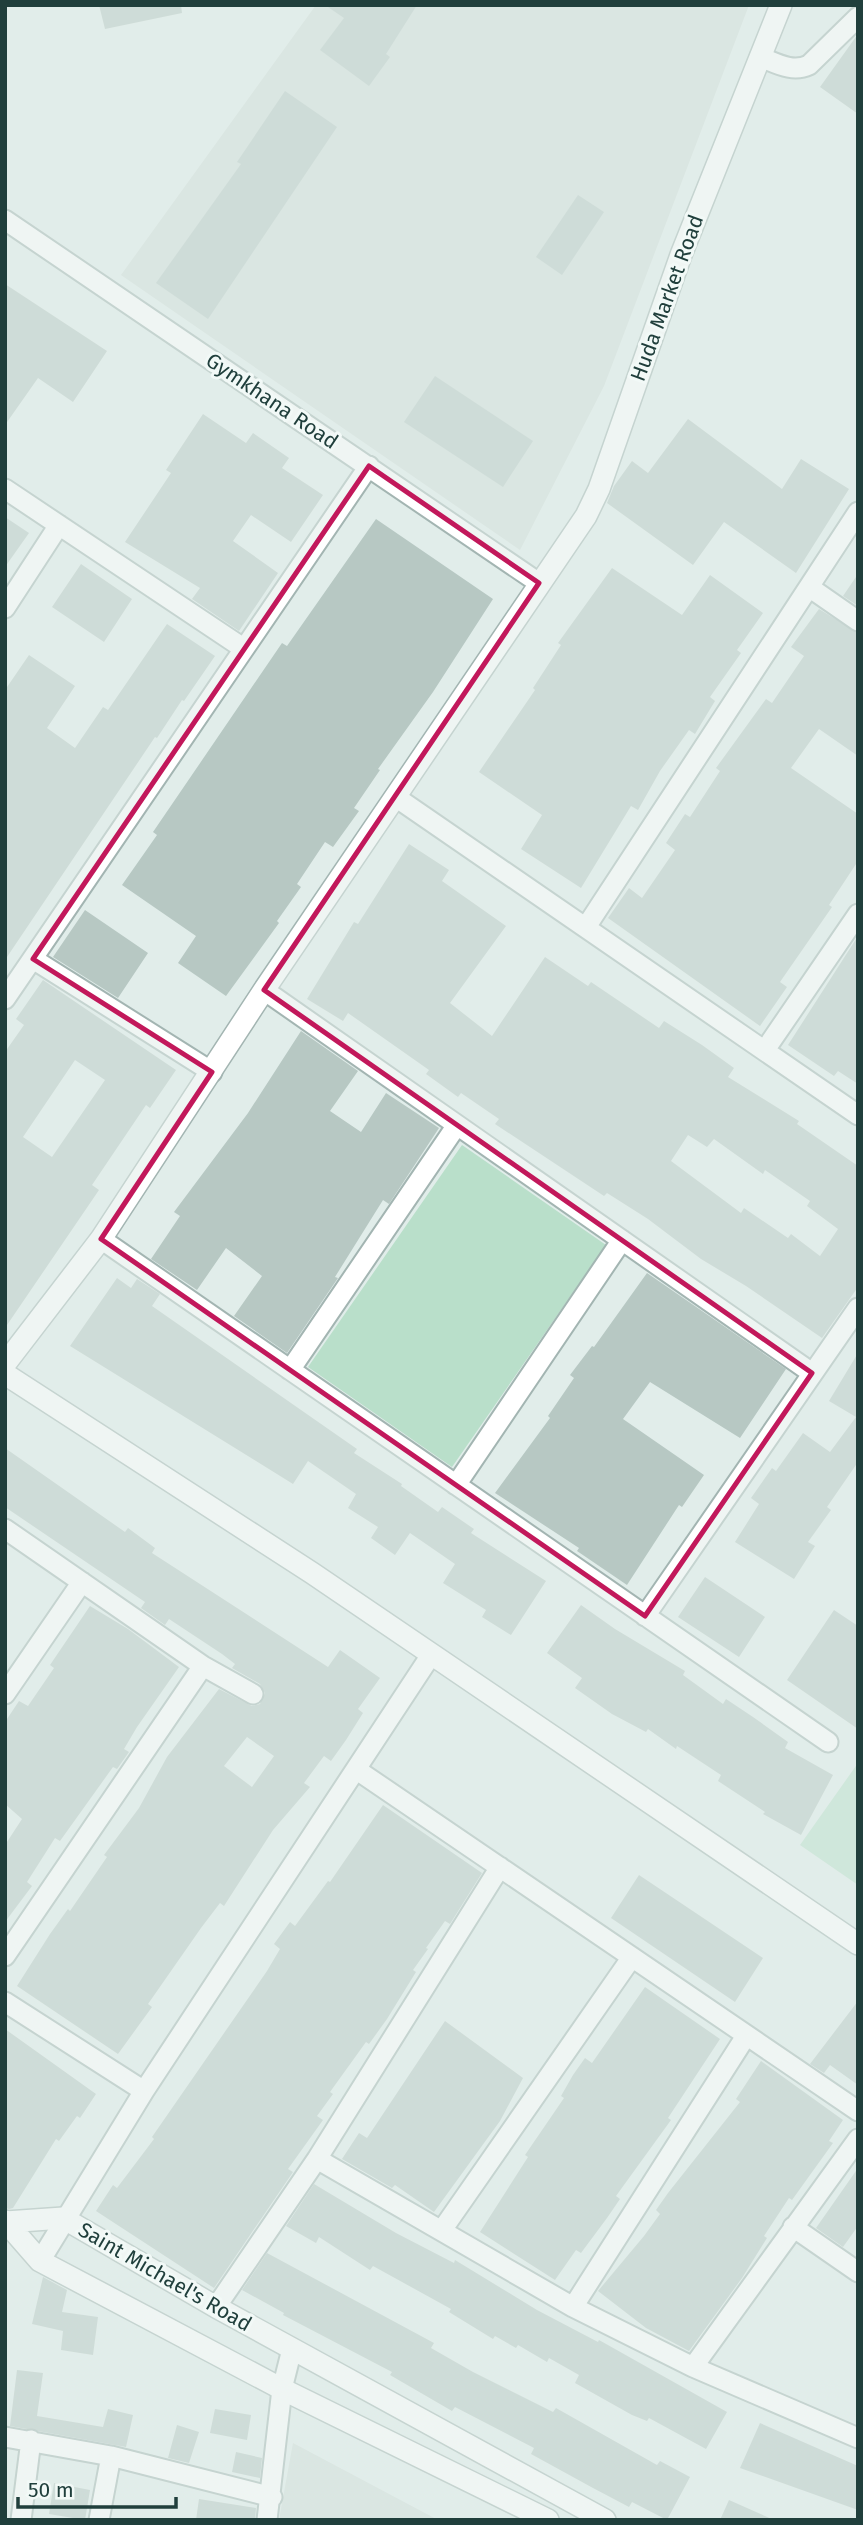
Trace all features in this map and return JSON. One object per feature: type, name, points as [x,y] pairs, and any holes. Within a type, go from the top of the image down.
[{"type":"street","name":"Huda Market Road","points":[[5,1364],[101,1239],[264,990],[397,798],[586,516],[599,489],[681,255],[782,5]]},
{"type":"street","points":[[760,57],[792,69],[801,69],[809,65],[857,20]]},
{"type":"street","name":"Gymkhana Road","points":[[5,220],[539,583]]},
{"type":"street","points":[[5,999],[369,466]]},
{"type":"street","points":[[5,489],[243,648]]},
{"type":"street","points":[[586,927],[858,512]]},
{"type":"street","points":[[5,608],[59,526]]},
{"type":"street","points":[[809,587],[858,621]]},
{"type":"street","points":[[397,798],[858,1115]]},
{"type":"street","points":[[765,1050],[858,914]]},
{"type":"street","points":[[33,959],[212,1072]]},
{"type":"street","points":[[264,990],[812,1373]]},
{"type":"street","points":[[290,1370],[457,1125]]},
{"type":"street","points":[[101,1239],[828,1742]]},
{"type":"street","points":[[456,1485],[622,1240]]},
{"type":"street","points":[[645,1616],[858,1308]]},
{"type":"street","points":[[5,1374],[312,1573],[858,1944]]},
{"type":"street","points":[[5,1529],[203,1666],[253,1695]]},
{"type":"street","points":[[5,1695],[82,1582]]},
{"type":"street","points":[[40,2261],[144,2091],[431,1655]]},
{"type":"street","points":[[5,1956],[203,1666]]},
{"type":"street","points":[[357,1770],[858,2111]]},
{"type":"street","points":[[216,2307],[317,2159],[500,1867]]},
{"type":"street","points":[[442,2230],[632,1956]]},
{"type":"street","points":[[5,2001],[144,2091]]},
{"type":"street","points":[[573,2306],[746,2036]]},
{"type":"street","points":[[693,2367],[858,2139]]},
{"type":"street","points":[[317,2159],[573,2306],[693,2367],[858,2438]]},
{"type":"street","name":"Saint Michael's Road","points":[[6,2221],[64,2218],[216,2307],[605,2520]]},
{"type":"street","name":"Saint Michael's Road","points":[[6,2221],[40,2261],[282,2389],[548,2520]]},
{"type":"street","points":[[793,2227],[858,2272]]},
{"type":"street","points":[[267,2520],[272,2497],[282,2389],[292,2349]]},
{"type":"street","points":[[5,2437],[111,2456],[272,2497]]},
{"type":"street","points":[[21,2520],[31,2440]]},
{"type":"street","points":[[99,2520],[111,2456]]},
{"type":"highlighted area","points":[[369,466],[539,583],[264,990],[812,1373],[645,1616],[101,1239],[212,1072],[33,959]]},
{"type":"shaded area","points":[[316,5],[749,5],[604,386],[520,550],[121,275]]},
{"type":"shaded area","points":[[293,2443],[438,2520],[279,2520]]},
{"type":"green space","points":[[462,1145],[606,1245],[452,1467],[308,1367]]},
{"type":"green space","points":[[858,1763],[858,1885],[800,1845]]},
{"type":"building","points":[[99,5],[181,5],[182,13],[105,29]]},
{"type":"building","points":[[325,5],[417,5],[386,54],[390,57],[369,86],[320,50],[344,18]]},
{"type":"building","points":[[858,34],[858,114],[820,87]]},
{"type":"building","points":[[285,91],[337,127],[208,319],[156,283],[241,164],[237,162]]},
{"type":"building","points":[[578,195],[604,212],[562,275],[536,257]]},
{"type":"building","points":[[5,284],[107,351],[73,402],[38,378],[5,425]]},
{"type":"building","points":[[435,376],[533,441],[503,487],[404,422]]},
{"type":"building","points":[[203,414],[246,443],[253,433],[289,458],[282,468],[323,495],[291,542],[251,515],[233,541],[278,573],[239,631],[192,599],[200,588],[125,542],[171,473],[166,470]]},
{"type":"building","points":[[688,419],[782,489],[801,459],[849,489],[796,573],[724,522],[693,565],[607,503],[614,486],[632,461],[648,473]]},
{"type":"building","points":[[5,517],[29,533],[5,567]]},
{"type":"building","points":[[376,519],[493,599],[433,692],[378,769],[380,770],[354,808],[359,811],[333,847],[325,842],[297,884],[301,887],[277,921],[279,923],[226,996],[178,963],[196,936],[122,885],[157,835],[153,832],[282,643],[287,646]]},
{"type":"building","points":[[81,564],[132,599],[104,642],[52,607]]},
{"type":"building","points":[[612,568],[682,615],[710,575],[763,613],[737,650],[741,653],[710,697],[715,701],[695,734],[689,730],[660,771],[638,810],[631,806],[581,888],[521,849],[542,815],[479,772],[535,690],[533,688],[561,645],[558,643]]},
{"type":"building","points":[[858,574],[858,606],[843,596]]},
{"type":"building","points":[[819,609],[858,633],[858,756],[819,729],[791,768],[858,814],[858,861],[829,905],[832,907],[780,982],[787,987],[760,1026],[608,918],[629,888],[642,898],[675,850],[666,843],[685,814],[690,817],[720,771],[716,768],[766,699],[772,703],[804,656],[791,647]]},
{"type":"building","points":[[167,624],[215,656],[157,738],[155,737],[5,960],[5,690],[29,655],[75,686],[47,728],[75,748],[103,707],[108,710]]},
{"type":"building","points":[[409,844],[449,870],[442,881],[506,926],[450,1003],[492,1036],[545,957],[588,986],[591,982],[659,1028],[664,1021],[702,1045],[734,1068],[728,1077],[799,1121],[797,1124],[858,1166],[858,1287],[822,1338],[701,1259],[648,1219],[607,1193],[604,1196],[495,1124],[499,1119],[461,1093],[458,1097],[426,1074],[429,1070],[348,1013],[343,1021],[307,999],[354,922],[358,924]],"holes":[[[688,1135],[707,1147],[714,1139],[763,1174],[765,1170],[810,1201],[807,1206],[838,1229],[820,1256],[791,1234],[788,1238],[744,1208],[741,1213],[671,1161]]]},
{"type":"building","points":[[85,910],[148,953],[118,998],[53,957]]},
{"type":"building","points":[[858,936],[858,1084],[838,1071],[834,1076],[788,1045]]},
{"type":"building","points":[[43,980],[176,1070],[150,1108],[146,1105],[92,1185],[99,1190],[5,1328],[5,1052],[24,1025],[16,1019]],"holes":[[[75,1060],[105,1080],[52,1157],[23,1137]]]},
{"type":"building","points":[[301,1031],[358,1071],[330,1111],[361,1132],[386,1093],[439,1128],[389,1204],[383,1200],[335,1277],[338,1278],[287,1353],[234,1316],[262,1276],[226,1248],[197,1290],[151,1259],[180,1216],[174,1212],[248,1113]]},
{"type":"building","points":[[647,1273],[786,1369],[740,1438],[650,1382],[623,1419],[704,1475],[682,1507],[679,1505],[627,1585],[577,1551],[579,1548],[495,1493],[550,1418],[548,1416],[574,1378],[570,1375],[592,1346],[594,1347]]},
{"type":"building","points":[[117,1278],[131,1288],[137,1279],[160,1294],[152,1306],[357,1449],[354,1453],[402,1484],[401,1486],[438,1512],[442,1507],[474,1529],[471,1533],[546,1581],[511,1635],[482,1617],[486,1610],[443,1583],[455,1564],[410,1533],[395,1555],[371,1538],[378,1527],[348,1508],[356,1494],[308,1461],[293,1484],[70,1346]]},
{"type":"building","points":[[858,1353],[858,1462],[827,1507],[831,1510],[808,1542],[815,1546],[794,1579],[735,1542],[759,1504],[751,1498],[772,1468],[776,1471],[803,1433],[830,1452],[856,1417],[829,1401]]},
{"type":"building","points":[[5,1448],[125,1532],[128,1528],[155,1548],[152,1553],[328,1667],[340,1650],[380,1678],[358,1709],[363,1713],[346,1740],[331,1761],[324,1756],[304,1783],[310,1787],[273,1830],[224,1906],[220,1903],[201,1928],[148,2004],[152,2007],[118,2054],[17,1986],[50,1934],[68,1909],[70,1911],[107,1857],[104,1855],[139,1808],[167,1757],[219,1689],[252,1706],[260,1704],[265,1693],[260,1684],[232,1668],[235,1664],[222,1654],[169,1619],[165,1625],[141,1608],[145,1602],[5,1507]],"holes":[[[247,1737],[274,1756],[252,1787],[224,1766]]]},
{"type":"building","points":[[705,1577],[765,1617],[739,1657],[678,1617]]},
{"type":"building","points":[[581,1605],[685,1671],[683,1675],[723,1704],[726,1699],[753,1717],[788,1742],[785,1748],[833,1775],[801,1835],[763,1814],[765,1812],[718,1781],[721,1775],[677,1746],[676,1749],[648,1729],[646,1732],[612,1714],[575,1688],[582,1678],[547,1653]]},
{"type":"building","points":[[90,1606],[128,1629],[179,1667],[124,1749],[129,1752],[117,1769],[113,1767],[60,1841],[55,1838],[27,1882],[32,1886],[5,1922],[5,1845],[22,1819],[5,1804],[5,1722],[19,1701],[28,1706],[54,1668],[50,1665]]},
{"type":"building","points":[[834,1610],[858,1626],[858,1729],[787,1680]]},
{"type":"building","points":[[383,1805],[482,1873],[450,1924],[445,1921],[426,1948],[428,1949],[413,1970],[416,1972],[387,2019],[369,2044],[366,2042],[330,2092],[333,2094],[317,2116],[323,2120],[288,2169],[293,2172],[214,2288],[96,2211],[113,2185],[117,2188],[154,2139],[152,2137],[267,1971],[280,1949],[274,1944],[290,1922],[295,1926],[328,1881],[330,1882]]},
{"type":"building","points":[[639,1875],[763,1958],[735,2002],[611,1918]]},
{"type":"building","points":[[645,1987],[720,2039],[668,2118],[671,2120],[616,2196],[620,2199],[607,2218],[581,2253],[576,2250],[555,2280],[480,2232],[528,2157],[525,2155],[564,2098],[561,2096],[573,2075],[585,2058],[592,2063]]},
{"type":"building","points":[[858,2001],[858,2085],[830,2065],[824,2073],[810,2064]]},
{"type":"building","points":[[445,2021],[523,2078],[500,2121],[434,2212],[395,2185],[392,2188],[342,2159],[359,2133],[367,2138]]},
{"type":"building","points":[[5,2029],[96,2094],[80,2118],[77,2116],[59,2141],[56,2139],[13,2208],[9,2209],[5,2208]]},
{"type":"building","points":[[761,2061],[843,2120],[829,2141],[833,2143],[792,2200],[789,2198],[764,2236],[767,2238],[742,2278],[689,2351],[646,2328],[598,2291],[644,2236],[660,2214],[656,2210],[668,2193],[740,2102],[736,2099]]},
{"type":"building","points":[[858,2168],[858,2226],[843,2247],[816,2228]]},
{"type":"building","points":[[314,2184],[396,2233],[454,2263],[455,2260],[537,2310],[598,2342],[599,2340],[727,2412],[706,2449],[649,2418],[647,2421],[632,2415],[575,2383],[579,2375],[549,2358],[547,2362],[518,2345],[516,2348],[495,2336],[493,2339],[449,2312],[451,2309],[373,2266],[370,2270],[319,2237],[316,2243],[286,2226]]},
{"type":"building","points":[[267,2253],[434,2343],[431,2348],[473,2372],[553,2412],[556,2408],[657,2465],[660,2461],[690,2477],[667,2520],[632,2502],[629,2507],[593,2488],[531,2454],[534,2448],[455,2407],[452,2411],[390,2375],[392,2372],[283,2315],[284,2313],[242,2290]]},
{"type":"building","points":[[43,2277],[67,2290],[62,2312],[98,2317],[93,2355],[61,2350],[63,2331],[32,2324]]},
{"type":"building","points":[[17,2370],[43,2373],[37,2416],[103,2427],[108,2409],[133,2415],[126,2447],[10,2426]]},
{"type":"building","points":[[215,2409],[251,2415],[247,2440],[210,2433]]},
{"type":"building","points":[[760,2423],[858,2466],[858,2510],[740,2468]]},
{"type":"building","points":[[177,2425],[199,2432],[189,2463],[168,2458]]},
{"type":"building","points":[[236,2452],[262,2458],[260,2478],[232,2472]]},
{"type":"building","points":[[54,2483],[90,2490],[85,2520],[49,2514]]},
{"type":"building","points":[[199,2499],[256,2508],[255,2520],[196,2520]]},
{"type":"building","points":[[729,2500],[774,2520],[720,2520]]}]
